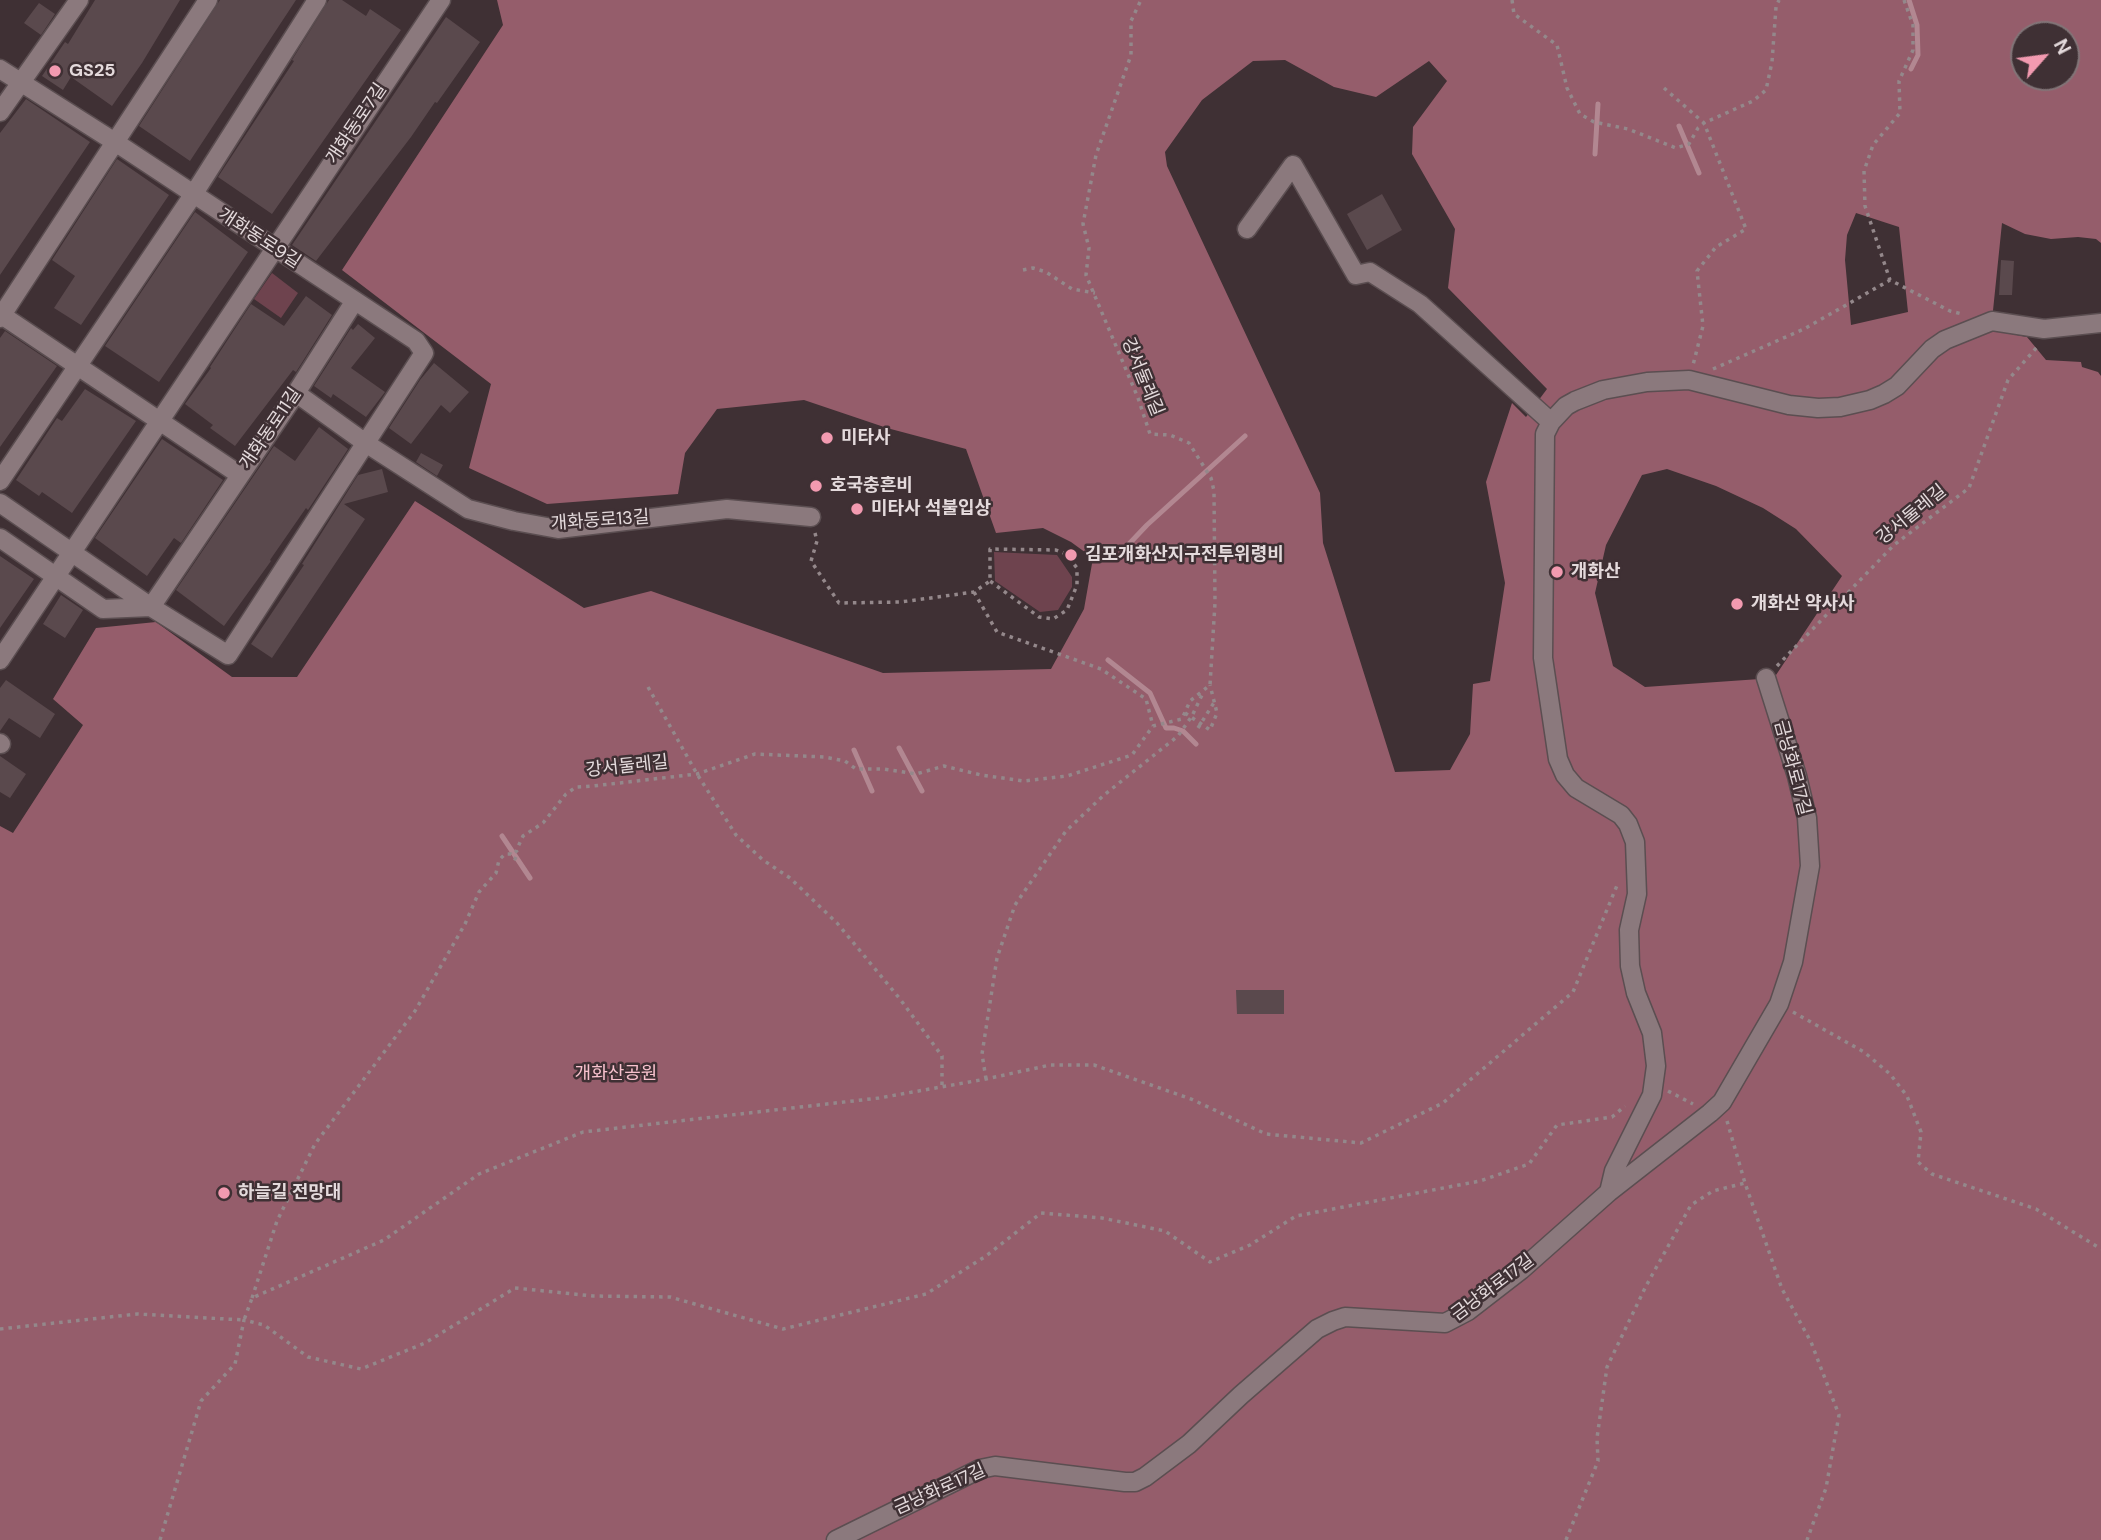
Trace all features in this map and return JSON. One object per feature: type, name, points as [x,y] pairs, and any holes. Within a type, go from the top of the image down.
[{"type":"street","points":[[0,112],[79,0]]},
{"type":"street","points":[[116,142],[208,0]]},
{"type":"street","points":[[0,481],[193,195],[317,0]]},
{"type":"street","name":"개화동로7길","points":[[274,248],[441,0]]},
{"type":"street","name":"개화동로9길","points":[[0,69],[116,142],[416,341],[424,353],[367,444]]},
{"type":"street","name":"개화동로11길","points":[[116,142],[1,316],[240,475],[354,302]]},
{"type":"street","points":[[1247,229],[1293,165],[1356,275],[1370,272],[1420,304],[1551,422]]},
{"type":"street","points":[[0,660],[274,248]]},
{"type":"street","points":[[1609,1192],[1614,1171],[1652,1095],[1656,1066],[1654,1045],[1636,993],[1628,946],[1637,894],[1635,842],[1621,815],[1576,788],[1565,775],[1558,759],[1544,658],[1545,434],[1551,422],[1566,406],[1603,390],[1647,382],[1689,380],[1790,405],[1818,408],[1850,405],[1884,394],[1897,386],[1932,349],[1945,340],[1992,321],[2045,329],[2101,323]]},
{"type":"street","name":"개화동로13길","points":[[296,393],[367,444],[468,509],[514,521],[558,528],[727,509],[811,517]]},
{"type":"street","points":[[0,503],[151,607],[228,655],[367,444]]},
{"type":"street","points":[[151,607],[240,475]]},
{"type":"street","points":[[0,538],[103,609],[151,607]]},
{"type":"street","name":"금낭화로17길","points":[[836,1540],[980,1469],[995,1466],[1135,1482],[1189,1444],[1317,1329],[1345,1317],[1445,1324],[1468,1311],[1494,1292],[1609,1192],[1716,1107],[1779,1004],[1793,962],[1810,866],[1807,818],[1800,786],[1766,678]]},
{"type":"path","name":"강서둘레길","points":[[1141,0],[1131,22],[1130,55],[1096,155],[1083,224],[1089,248],[1086,275],[1138,398],[1150,434],[1170,435],[1189,443],[1211,478],[1214,491],[1215,603],[1210,685]]},
{"type":"path","points":[[1512,0],[1514,14],[1557,45],[1567,88],[1580,114],[1602,125],[1628,129],[1676,148],[1689,144],[1698,128],[1704,124],[1753,101],[1766,90],[1779,0]]},
{"type":"path","points":[[1904,0],[1913,25],[1913,50],[1899,82],[1900,113],[1872,145],[1864,171],[1865,206],[1890,280],[1950,311],[1992,321]]},
{"type":"path","points":[[1664,88],[1704,124],[1746,229],[1716,247],[1697,271],[1703,326],[1689,380]]},
{"type":"path","points":[[1023,270],[1033,268],[1046,272],[1072,289],[1095,293]]},
{"type":"path","points":[[1689,380],[1804,329],[1890,280]]},
{"type":"path","name":"강서둘레길","points":[[1766,678],[1894,545],[1969,488],[2008,380],[2036,351]]},
{"type":"path","points":[[811,517],[817,541],[810,561],[839,603],[901,602],[974,592],[990,581]]},
{"type":"path","points":[[990,549],[1056,550],[1066,554],[1077,568],[1077,585],[1067,610],[1053,619],[1040,617],[990,581],[990,549]]},
{"type":"path","points":[[974,592],[997,632],[1101,669],[1146,699],[1153,726],[1182,719],[1190,701],[1210,685],[1217,713],[1210,730],[1185,713]]},
{"type":"path","points":[[648,687],[697,774],[736,835],[763,860],[790,878],[837,923],[900,999],[942,1056],[942,1087]]},
{"type":"path","points":[[985,1080],[982,1054],[997,958],[1015,905],[1066,831],[1104,795],[1180,733],[1192,716],[1202,693]]},
{"type":"path","points":[[1199,725],[1215,701]]},
{"type":"path","name":"강서둘레길","points":[[252,1298],[277,1221],[315,1144],[415,1010],[465,924],[479,892],[496,873],[499,860],[505,854],[516,857],[516,850],[523,836],[542,822],[576,786],[697,774],[755,754],[824,757],[845,761],[859,769],[884,769],[916,774],[944,766],[1024,781],[1067,776],[1132,755],[1153,726]]},
{"type":"path","points":[[160,1540],[201,1401],[234,1364],[252,1298],[384,1240],[478,1174],[583,1132],[879,1098],[985,1080],[1050,1065],[1094,1065],[1191,1099],[1266,1134],[1360,1143],[1443,1103],[1573,992],[1620,880]]},
{"type":"path","points":[[1779,1004],[1864,1052],[1890,1074],[1907,1096],[1921,1132],[1918,1162],[1932,1174],[2035,1209],[2101,1249]]},
{"type":"path","points":[[0,1329],[137,1314],[244,1320],[264,1325],[308,1357],[361,1369],[425,1343],[515,1288],[593,1296],[670,1297],[783,1329],[926,1294],[986,1256],[1041,1213],[1102,1218],[1165,1231],[1210,1262],[1250,1245],[1296,1216],[1480,1181],[1529,1164],[1557,1125],[1612,1117],[1654,1083],[1716,1107],[1783,1289],[1811,1342],[1839,1415],[1826,1488],[1807,1540]]},
{"type":"path","points":[[1566,1540],[1598,1461],[1597,1438],[1607,1367],[1646,1286],[1691,1205],[1713,1191],[1745,1183]]},
{"type":"shaded area","points":[[272,273],[298,293],[281,318],[254,299]]},
{"type":"shaded area","points":[[994,552],[1057,555],[1072,577],[1072,587],[1058,610],[1040,612],[995,581]]},
{"type":"green space","name":"개화산공원","points":[[497,0],[2101,0],[2101,243],[2096,239],[2051,239],[2025,234],[2002,223],[1991,330],[2027,337],[2046,360],[2081,362],[2082,367],[2098,372],[2101,376],[2101,1540],[0,1540],[0,826],[13,833],[83,725],[53,699],[96,628],[156,622],[232,677],[297,677],[415,501],[584,608],[651,591],[883,673],[1051,669],[1084,609],[1093,558],[1071,542],[1043,528],[996,533],[966,449],[887,428],[804,400],[717,409],[685,453],[678,494],[547,504],[469,468],[491,384],[342,270],[503,25]],"holes":[[[1285,60],[1334,87],[1376,97],[1429,61],[1447,81],[1413,127],[1412,154],[1455,229],[1448,288],[1547,389],[1526,417],[1512,403],[1486,482],[1505,583],[1490,681],[1473,684],[1470,734],[1450,770],[1395,772],[1323,543],[1320,493],[1167,166],[1165,152],[1202,100],[1253,61]],[[1856,213],[1899,227],[1908,312],[1851,325],[1845,260],[1847,235]],[[1667,469],[1716,486],[1763,508],[1796,529],[1842,576],[1774,678],[1645,687],[1613,666],[1595,593],[1606,545],[1642,475]]]},
{"type":"building","points":[[95,0],[180,0],[112,106],[71,77],[63,90],[42,76],[65,42],[68,44]]},
{"type":"building","points":[[220,0],[296,0],[190,161],[139,126]]},
{"type":"building","points":[[329,0],[342,0],[366,16],[370,9],[401,30],[272,214],[218,177],[294,61],[292,60]]},
{"type":"building","points":[[39,3],[55,14],[41,35],[24,23]]},
{"type":"building","points":[[446,17],[480,42],[437,103],[435,102],[316,261],[292,245]]},
{"type":"building","points":[[26,99],[90,142],[0,275],[0,133]]},
{"type":"building","points":[[117,159],[169,195],[81,325],[54,308],[75,276],[52,260]]},
{"type":"building","points":[[1382,194],[1402,230],[1367,250],[1347,214]]},
{"type":"building","points":[[195,212],[248,252],[159,382],[105,346]]},
{"type":"building","points":[[2001,260],[2014,261],[2012,295],[1999,295]]},
{"type":"building","points":[[306,296],[332,315],[296,372],[293,370],[235,446],[210,428],[213,425],[185,404],[251,304],[284,326]]},
{"type":"building","points":[[358,324],[375,338],[351,368],[385,392],[366,417],[333,394],[331,398],[314,386],[351,328],[353,330]]},
{"type":"building","points":[[5,331],[57,366],[0,447],[0,338]]},
{"type":"building","points":[[434,363],[469,392],[450,413],[441,405],[411,444],[389,428]]},
{"type":"building","points":[[85,389],[136,421],[72,513],[42,492],[39,496],[16,480],[57,418],[62,421]]},
{"type":"building","points":[[319,427],[348,449],[308,510],[306,508],[224,626],[176,590],[274,446],[295,461]]},
{"type":"building","points":[[162,439],[223,480],[181,543],[174,538],[147,576],[95,538]]},
{"type":"building","points":[[421,453],[443,465],[437,476],[416,462]]},
{"type":"building","points":[[382,469],[388,492],[344,504],[365,519],[272,658],[251,644],[304,565],[302,564],[358,475]]},
{"type":"building","points":[[0,556],[34,579],[0,628]]},
{"type":"building","points":[[61,595],[83,610],[65,638],[43,624]]},
{"type":"building","points":[[6,680],[55,714],[40,738],[9,718],[0,731],[0,688]]},
{"type":"building","points":[[0,756],[26,774],[10,798],[0,792]]},
{"type":"building","points":[[1236,990],[1284,990],[1284,1014],[1237,1014]]},
{"type":"waterway","points":[[1909,0],[1917,25],[1918,55],[1911,69]]},
{"type":"waterway","points":[[1595,154],[1598,104]]},
{"type":"waterway","points":[[1679,126],[1699,173]]},
{"type":"waterway","points":[[1128,545],[1245,436]]},
{"type":"waterway","points":[[1108,660],[1150,693],[1166,728],[1183,731],[1196,744]]},
{"type":"waterway","points":[[899,748],[922,791]]},
{"type":"waterway","points":[[854,750],[872,791]]},
{"type":"waterway","points":[[502,836],[530,878]]},
{"type":"place","name":"GS25","points":[[55,71]]},
{"type":"place","name":"미타사","points":[[827,438]]},
{"type":"place","name":"호국충흔비","points":[[816,486]]},
{"type":"place","name":"미타사 석불입상","points":[[857,509]]},
{"type":"place","name":"김포개화산지구전투위령비","points":[[1071,555]]},
{"type":"place","name":"개화산","points":[[1557,572]]},
{"type":"place","name":"개화산 약사사","points":[[1737,604]]},
{"type":"place","name":"하늘길 전망대","points":[[224,1193]]}]
